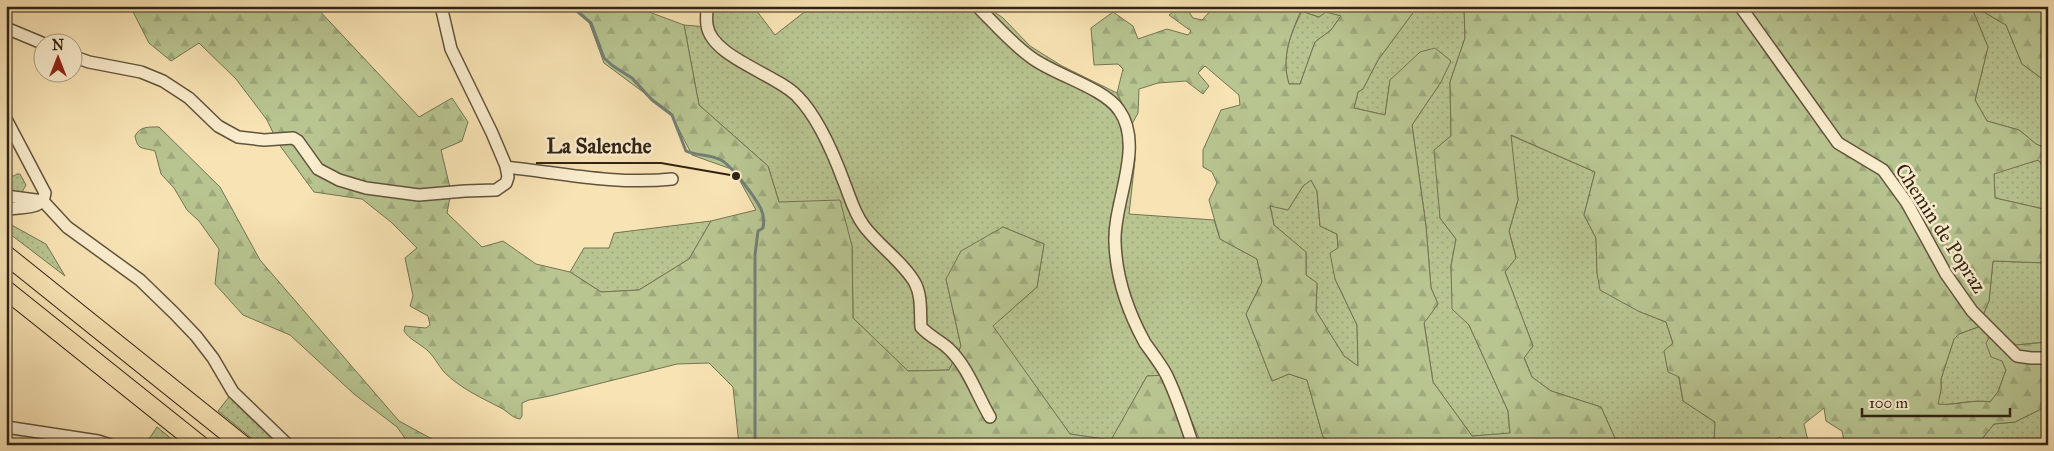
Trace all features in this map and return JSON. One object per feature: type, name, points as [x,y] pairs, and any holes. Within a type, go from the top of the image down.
[{"type":"highway","points":[[6,255],[243,445]]},
{"type":"highway","points":[[6,290],[200,445]]},
{"type":"street","points":[[82,60],[136,71],[163,81],[184,95],[218,126],[238,137],[264,140],[293,138],[298,141],[318,169],[339,180],[366,188],[418,195],[496,190],[506,183],[508,177],[506,167],[492,133],[451,49],[441,6]]},
{"type":"street","points":[[708,6],[707,27],[715,42],[740,62],[771,77],[797,96],[808,111],[832,151],[854,209],[864,227],[914,282],[920,296],[921,327],[931,338],[948,348],[964,367],[990,417]]},
{"type":"street","points":[[977,6],[1032,59],[1113,102],[1124,117],[1128,141],[1128,162],[1126,182],[1115,229],[1115,243],[1122,291],[1145,342],[1166,375],[1193,445]]},
{"type":"street","name":"Chemin de Popraz","points":[[1740,6],[1838,143],[1883,170],[1907,203],[1946,274],[1972,311],[2017,356],[2048,358]]},
{"type":"street","points":[[6,28],[32,39]]},
{"type":"street","points":[[6,119],[44,189],[45,202],[67,227],[140,280],[196,336],[213,358],[233,392],[288,445]]},
{"type":"street","points":[[506,167],[619,180],[672,179]]},
{"type":"street","points":[[6,196],[45,202]]},
{"type":"street","points":[[6,210],[38,206],[45,202]]},
{"type":"street","points":[[6,427],[98,441],[110,445]]},
{"type":"green space","points":[[130,6],[315,6],[419,117],[452,98],[468,122],[462,141],[441,150],[451,192],[447,213],[482,247],[503,241],[536,264],[570,272],[601,292],[639,290],[689,259],[711,221],[756,210],[734,170],[692,155],[670,112],[604,63],[589,22],[573,6],[633,6],[684,25],[699,105],[768,166],[779,202],[840,200],[852,246],[853,318],[908,371],[949,370],[961,346],[946,279],[961,251],[1003,227],[1044,244],[1037,287],[993,326],[1070,434],[1111,440],[1147,376],[1166,375],[1193,445],[739,445],[733,387],[709,363],[677,364],[529,400],[522,403],[522,416],[520,419],[515,418],[503,409],[457,383],[444,372],[429,352],[404,331],[405,326],[426,328],[430,325],[428,316],[410,306],[413,296],[405,258],[417,248],[391,222],[362,199],[314,192],[278,143],[267,120],[236,79],[199,43],[171,61],[149,43]]},
{"type":"green space","points":[[707,6],[753,6],[775,35],[812,6],[986,6],[1003,18],[1030,46],[1062,66],[1117,93],[1132,124],[1135,160],[1129,214],[1214,220],[1220,239],[1257,259],[1262,282],[1246,314],[1272,381],[1289,374],[1307,380],[1323,437],[1339,445],[1202,445],[1193,424],[1166,375],[1147,376],[1111,441],[1070,434],[992,326],[1037,287],[1044,244],[1003,227],[946,279],[961,346],[949,370],[908,371],[853,318],[852,246],[779,202],[768,166],[699,105],[684,25],[707,27]]},
{"type":"green space","points":[[1181,6],[1185,6],[1193,18],[1202,20],[1215,6],[1418,6],[1378,60],[1363,89],[1358,92],[1354,108],[1385,115],[1390,80],[1420,52],[1435,48],[1451,61],[1441,82],[1412,125],[1426,226],[1431,288],[1438,304],[1424,323],[1433,382],[1472,436],[1510,433],[1508,411],[1469,325],[1452,309],[1451,266],[1456,239],[1440,218],[1434,150],[1451,136],[1450,82],[1465,38],[1464,6],[1971,6],[1988,47],[1975,100],[1987,121],[2019,130],[2036,144],[2048,149],[2048,171],[2038,160],[1994,174],[1995,198],[2048,210],[2048,263],[1993,261],[1989,301],[1978,327],[1959,334],[1954,339],[1941,379],[1938,404],[1990,402],[1998,392],[2006,370],[2002,361],[1991,357],[1986,343],[1992,333],[2003,335],[2016,345],[2048,342],[2048,407],[2015,422],[1994,424],[1977,445],[1845,445],[1842,431],[1826,421],[1824,408],[1804,424],[1809,445],[1791,445],[1780,437],[1766,445],[1714,445],[1715,422],[1683,401],[1679,377],[1668,372],[1664,351],[1673,343],[1666,322],[1638,311],[1600,290],[1597,273],[1596,238],[1584,215],[1595,172],[1511,135],[1518,200],[1509,231],[1516,258],[1505,272],[1533,346],[1524,358],[1532,377],[1551,391],[1601,407],[1618,445],[1339,445],[1323,437],[1307,380],[1289,374],[1272,381],[1246,314],[1262,282],[1257,259],[1220,239],[1209,200],[1217,183],[1212,172],[1203,167],[1203,150],[1221,110],[1240,105],[1239,95],[1205,66],[1198,73],[1209,86],[1203,94],[1186,81],[1158,83],[1139,89],[1138,113],[1132,124],[1117,93],[1123,69],[1118,64],[1094,65],[1091,28],[1113,12],[1133,26],[1138,39],[1167,29],[1188,35],[1191,31],[1169,15]],"holes":[[[1301,11],[1319,17],[1326,12],[1341,16],[1331,30],[1315,42],[1300,84],[1289,84],[1286,56],[1290,38]],[[1311,180],[1317,191],[1320,226],[1337,234],[1338,248],[1330,253],[1335,279],[1357,325],[1358,366],[1344,356],[1316,311],[1317,283],[1306,275],[1306,252],[1274,225],[1270,206],[1288,210],[1303,186]]]},
{"type":"green space","points":[[1418,6],[1464,6],[1465,38],[1450,82],[1451,136],[1440,218],[1456,239],[1451,266],[1453,309],[1469,325],[1508,411],[1510,434],[1472,436],[1433,382],[1424,322],[1438,304],[1431,288],[1426,226],[1412,125],[1441,82],[1390,80],[1385,115],[1354,108],[1358,92],[1363,89],[1378,60]]},
{"type":"green space","points":[[1971,6],[1980,6],[1982,11],[2006,25],[2022,64],[2048,83],[2048,149],[2036,144],[2019,130],[1987,121],[1975,100],[1988,47]]},
{"type":"green space","points":[[1980,6],[2048,6],[2048,83],[2022,64],[2006,25],[1982,11]]},
{"type":"green space","points":[[1302,11],[1319,17],[1326,11],[1341,16],[1331,30],[1315,42],[1300,84],[1289,84],[1286,56],[1294,29]]},
{"type":"green space","points":[[159,127],[220,187],[260,260],[399,421],[443,445],[410,445],[397,427],[354,394],[290,335],[243,315],[215,284],[219,249],[199,221],[187,210],[174,188],[161,174],[155,151],[141,148],[136,141],[135,136],[139,130]]},
{"type":"green space","points":[[1510,135],[1595,172],[1584,215],[1596,238],[1597,273],[1638,311],[1666,322],[1673,344],[1683,401],[1715,422],[1714,445],[1618,445],[1601,407],[1551,391],[1532,377],[1524,357],[1533,346],[1505,272],[1516,257],[1509,231],[1518,200]]},
{"type":"green space","points":[[2038,160],[2048,171],[2048,210],[1995,198],[1994,173]]},
{"type":"green space","points":[[20,174],[26,185],[22,192],[16,194],[6,193],[6,175],[14,176]]},
{"type":"green space","points":[[1311,180],[1317,191],[1320,226],[1337,234],[1338,248],[1335,279],[1357,325],[1358,366],[1344,356],[1316,311],[1317,283],[1306,275],[1306,252],[1274,225],[1270,205],[1288,210],[1303,186]]},
{"type":"green space","points":[[711,221],[689,259],[639,290],[601,292],[570,272],[584,248],[609,248],[614,233]]},
{"type":"green space","points":[[6,222],[46,244],[65,276],[6,231]]},
{"type":"green space","points":[[1993,261],[2048,263],[2048,342],[2016,345],[2003,335],[2002,361],[2006,370],[1998,392],[1990,402],[1977,401],[1937,405],[1941,390],[1941,379],[1954,339],[1959,334],[1978,327],[1989,301]]},
{"type":"green space","points":[[233,392],[288,445],[260,445],[218,411]]},
{"type":"green space","points":[[2048,407],[2048,445],[2041,445],[2041,440],[2023,441],[2012,445],[1977,445],[1994,424],[2015,422]]},
{"type":"green space","points":[[157,427],[179,445],[145,445]]},
{"type":"waterway","points":[[571,6],[591,23],[604,58],[632,78],[652,100],[672,115],[686,151],[717,158],[726,163],[749,190],[762,211],[764,218],[763,228],[758,231],[755,255],[755,445]]},
{"type":"place","name":"La Salenche","points":[[736,176]]}]
